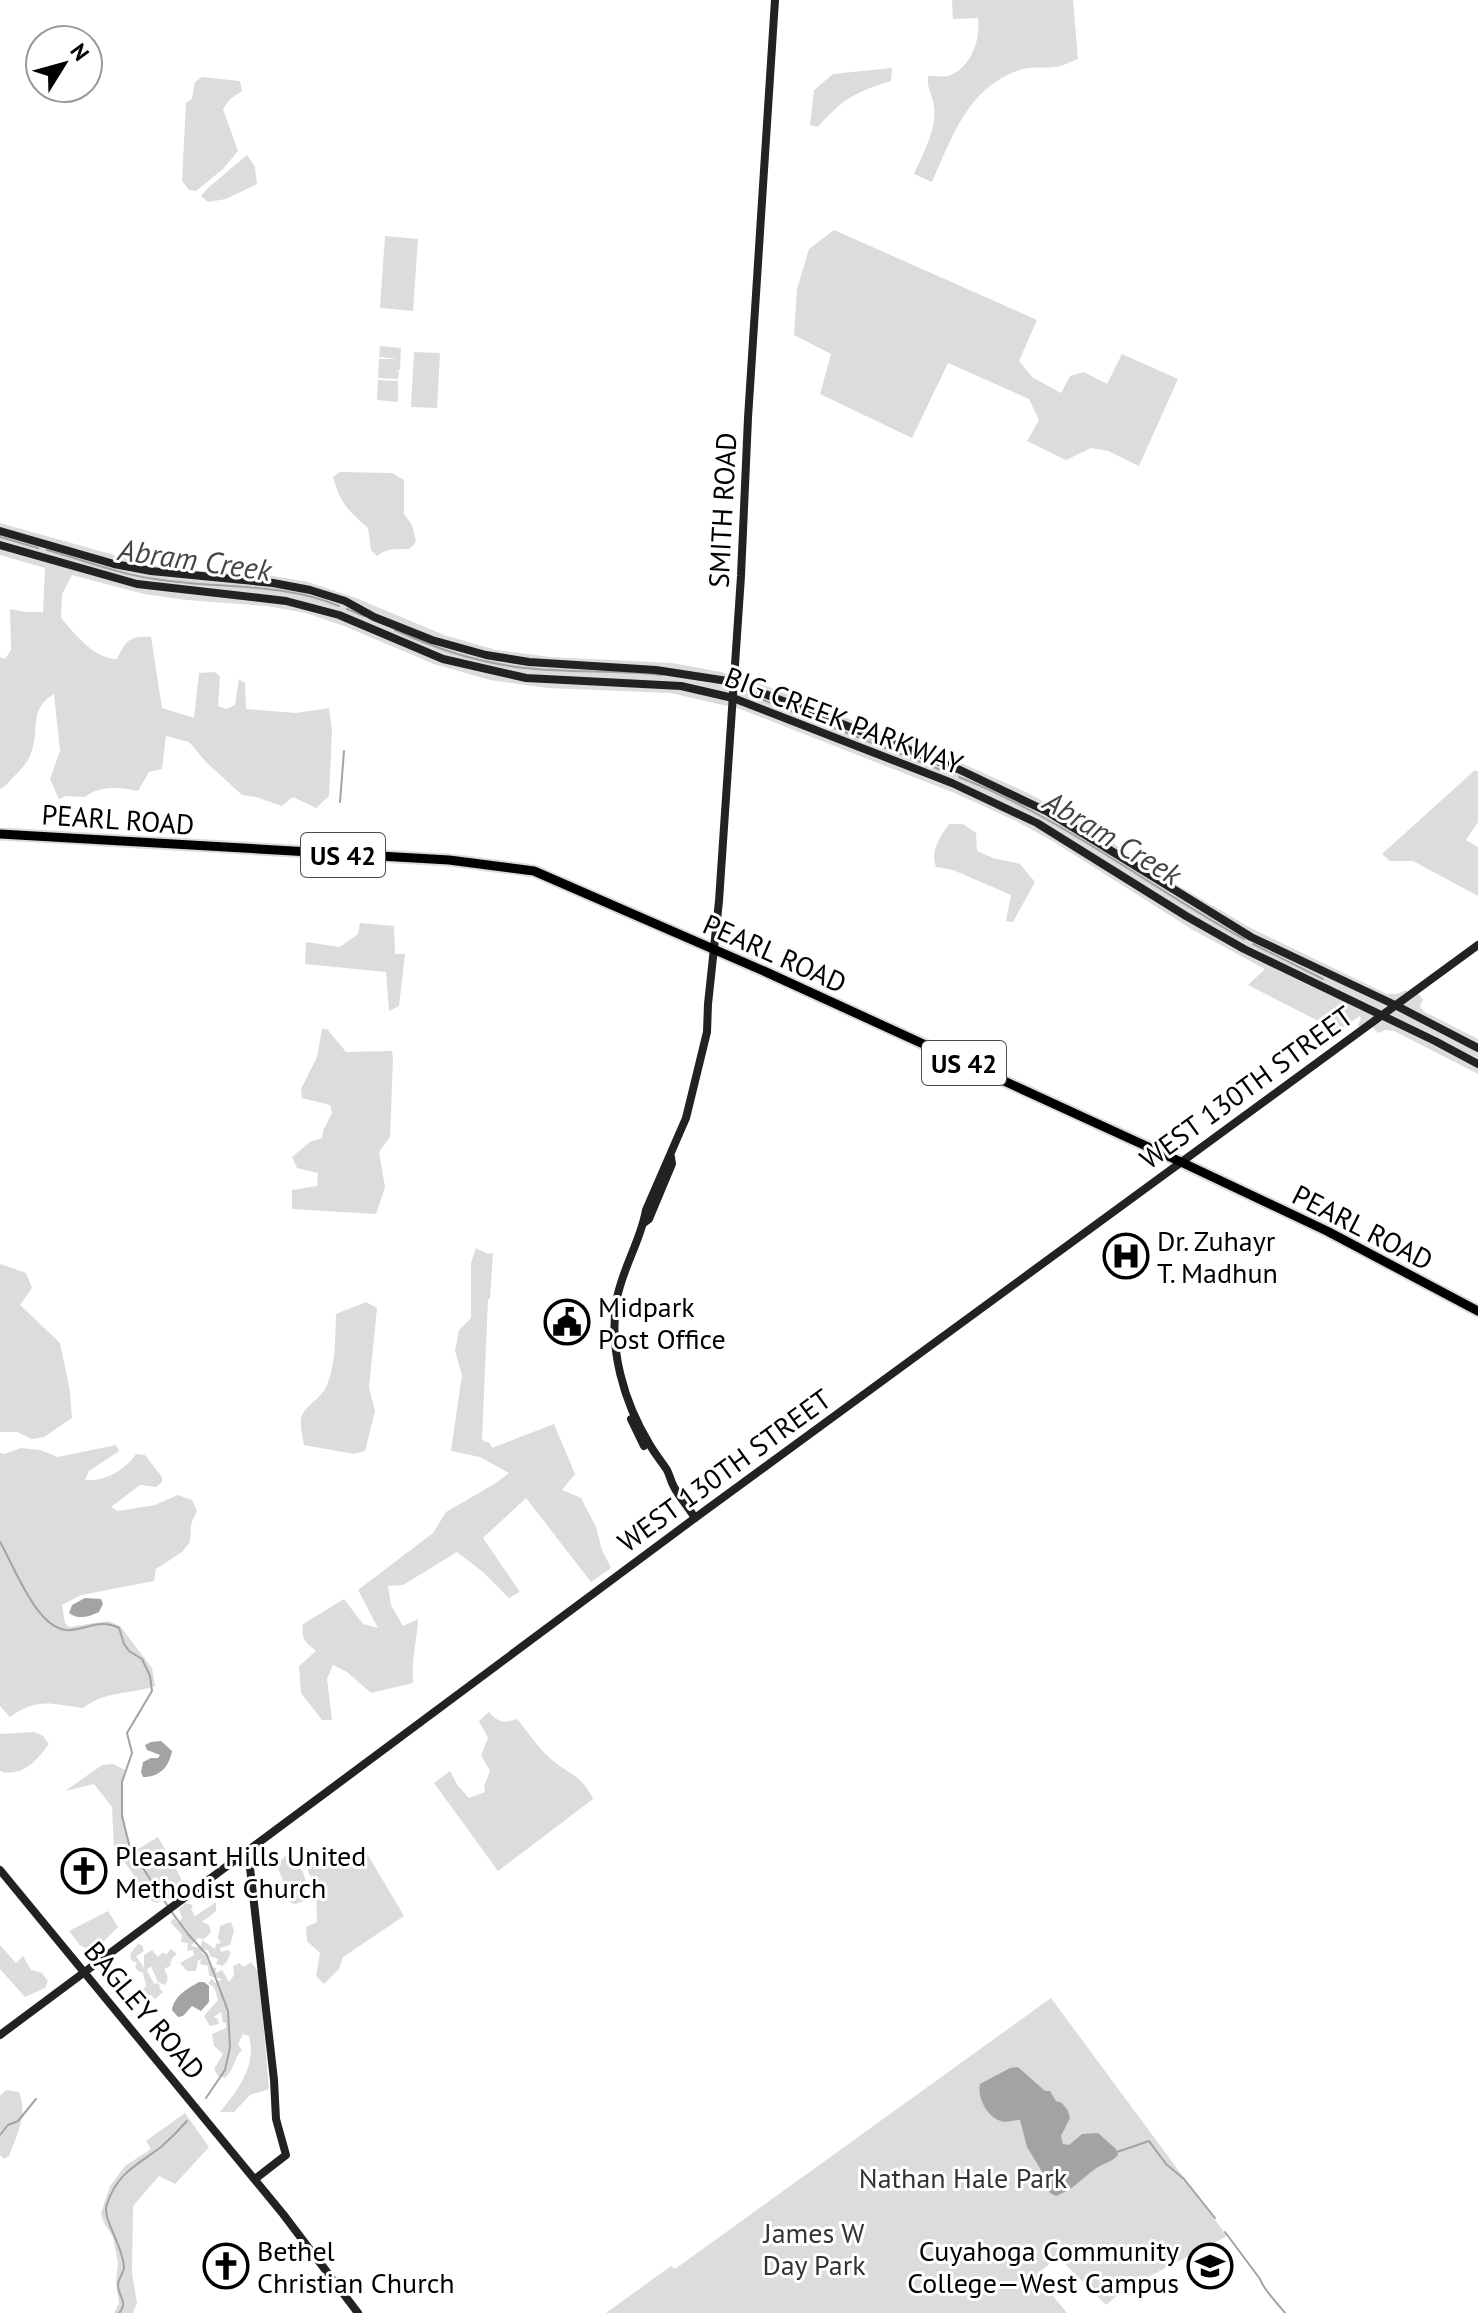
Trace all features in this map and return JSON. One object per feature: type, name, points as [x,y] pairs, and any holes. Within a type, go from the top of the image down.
[{"type":"main road","name":"SMITH ROAD","points":[[695,1518],[649,1445],[628,1403],[615,1339],[617,1298],[646,1210],[686,1118],[702,1050],[715,951],[775,0]]},
{"type":"main road","name":"BIG CREEK PARKWAY","points":[[0,531],[135,568],[310,590],[345,601],[432,640],[486,655],[529,662],[656,670],[734,682],[958,769],[1048,812],[1251,937],[1478,1048]]},
{"type":"main road","name":"BIG CREEK PARKWAY","points":[[0,545],[137,584],[286,601],[339,615],[443,659],[526,678],[681,686],[733,698],[952,783],[1037,823],[1244,949],[1478,1064]]},
{"type":"main road","points":[[339,615],[345,601]]},
{"type":"main road","name":"PEARL ROAD","points":[[0,834],[449,860],[534,871],[760,969],[1181,1162],[1327,1231],[1478,1311]]},
{"type":"main road","name":"WEST 130TH STREET","points":[[0,2035],[695,1518],[1478,945]]},
{"type":"main road","points":[[248,1850],[276,2119],[286,2155],[255,2179]]},
{"type":"main road","name":"BAGLEY ROAD","points":[[0,1870],[255,2179],[358,2313]]},
{"type":"green space","points":[[952,0],[1073,0],[1078,59],[1056,67],[1023,69],[989,87],[965,114],[932,182],[914,174],[933,124],[934,107],[928,76],[948,76],[963,67],[973,52],[979,26],[978,18],[953,19]]},
{"type":"green space","points":[[892,68],[891,81],[851,97],[818,127],[810,125],[814,90],[833,74]]},
{"type":"green space","points":[[202,77],[240,81],[242,91],[230,99],[223,109],[238,151],[223,169],[196,191],[189,190],[182,181],[186,103],[192,99],[195,82]]},
{"type":"green space","points":[[247,155],[255,167],[257,184],[226,199],[208,202],[201,196],[208,188]]},
{"type":"green space","points":[[834,230],[1037,320],[1019,361],[1032,377],[1061,393],[1070,376],[1084,372],[1107,384],[1122,354],[1178,379],[1139,466],[1108,451],[1091,448],[1066,460],[1027,441],[1039,420],[1029,399],[948,363],[912,438],[820,394],[831,354],[794,335],[797,289],[809,249]]},
{"type":"green space","points":[[385,236],[418,239],[413,311],[380,308]]},
{"type":"green space","points":[[380,346],[401,348],[400,370],[396,370],[399,371],[398,379],[378,378],[379,359],[398,359],[379,357]]},
{"type":"green space","points":[[414,352],[440,353],[437,408],[411,407]]},
{"type":"green space","points":[[378,380],[398,381],[398,402],[377,400]]},
{"type":"green space","points":[[340,472],[392,473],[404,480],[404,514],[412,525],[416,542],[409,549],[388,550],[377,556],[371,550],[368,528],[350,511],[339,494],[333,477]]},
{"type":"green space","points":[[0,523],[146,564],[308,582],[356,598],[444,635],[496,650],[550,657],[672,663],[758,683],[1028,793],[1249,927],[1387,994],[1406,990],[1410,995],[1416,991],[1423,1000],[1420,1006],[1423,1011],[1478,1039],[1478,1074],[1394,1031],[1378,1033],[1371,1025],[1362,1031],[1358,1025],[1360,1016],[1330,1035],[1330,1027],[1248,985],[1265,969],[1193,930],[1054,842],[957,794],[740,709],[671,693],[548,688],[490,680],[434,664],[306,613],[267,606],[144,594],[72,575],[62,594],[61,618],[86,644],[109,658],[117,659],[133,638],[151,637],[162,708],[194,718],[199,673],[215,672],[220,676],[218,706],[226,709],[235,705],[239,679],[245,683],[246,709],[296,713],[329,708],[332,731],[329,796],[316,808],[293,797],[282,806],[242,795],[189,742],[166,736],[162,769],[149,772],[138,791],[111,788],[97,790],[85,797],[66,796],[59,799],[50,779],[60,751],[54,694],[37,714],[33,747],[28,760],[0,789],[0,657],[5,659],[11,650],[10,609],[43,612],[45,568],[0,555]]},
{"type":"green space","points":[[1475,770],[1478,772],[1478,822],[1466,840],[1478,847],[1478,896],[1413,861],[1390,861],[1382,854]]},
{"type":"green space","points":[[949,824],[963,824],[976,833],[977,851],[1020,864],[1035,882],[1013,922],[1006,921],[1011,895],[953,870],[936,867],[935,850]]},
{"type":"green space","points":[[360,923],[394,926],[395,954],[405,954],[399,1006],[389,1011],[386,972],[305,964],[306,942],[340,947],[358,934]]},
{"type":"green space","points":[[322,1029],[327,1029],[346,1052],[392,1051],[390,1137],[379,1152],[385,1187],[376,1214],[292,1209],[292,1190],[317,1186],[318,1173],[297,1168],[292,1157],[310,1142],[322,1138],[332,1113],[330,1105],[302,1098],[301,1089],[317,1057]]},
{"type":"green space","points":[[476,1248],[493,1253],[482,1439],[489,1442],[492,1448],[554,1424],[575,1474],[562,1490],[581,1498],[611,1568],[591,1582],[526,1498],[483,1538],[520,1592],[509,1598],[457,1552],[403,1585],[388,1586],[391,1605],[403,1626],[418,1619],[413,1683],[371,1693],[347,1672],[333,1665],[327,1679],[332,1720],[322,1720],[301,1693],[299,1666],[316,1651],[305,1640],[303,1624],[344,1599],[363,1624],[378,1628],[358,1590],[433,1533],[446,1512],[509,1473],[480,1457],[451,1451],[462,1375],[455,1351],[459,1330],[471,1318],[471,1263]]},
{"type":"green space","points":[[0,1264],[26,1273],[32,1288],[20,1305],[60,1343],[72,1418],[44,1437],[32,1439],[17,1432],[0,1432]]},
{"type":"green space","points":[[366,1302],[377,1308],[369,1387],[375,1411],[365,1451],[354,1454],[304,1445],[302,1414],[324,1390],[330,1377],[336,1314]]},
{"type":"green space","points":[[116,1445],[119,1451],[89,1471],[85,1480],[107,1477],[120,1470],[136,1454],[145,1455],[162,1477],[162,1482],[156,1487],[140,1485],[111,1507],[118,1511],[155,1505],[178,1495],[192,1500],[197,1511],[191,1524],[190,1542],[182,1552],[156,1569],[154,1581],[81,1595],[62,1605],[65,1623],[69,1627],[108,1621],[120,1626],[152,1668],[155,1686],[109,1696],[83,1708],[37,1704],[10,1717],[0,1706],[0,1453],[21,1448],[40,1450],[58,1457]]},
{"type":"green space","points":[[489,1712],[501,1721],[517,1719],[546,1755],[575,1776],[593,1799],[498,1871],[434,1783],[450,1771],[469,1798],[485,1792],[490,1771],[481,1755],[488,1738],[479,1721]]},
{"type":"green space","points":[[34,1732],[43,1736],[49,1744],[35,1761],[23,1769],[2,1772],[0,1734]]},
{"type":"green space","points":[[113,1764],[125,1770],[122,1799],[130,1848],[133,1852],[158,1837],[181,1878],[179,1894],[164,1901],[152,1901],[114,1847],[112,1807],[94,1784],[65,1791],[102,1765]]},
{"type":"green space","points":[[330,1849],[350,1856],[366,1852],[404,1916],[343,1957],[339,1969],[324,1984],[316,1976],[320,1953],[307,1941],[306,1927],[317,1922],[316,1884],[308,1872],[308,1866]]},
{"type":"green space","points":[[285,1856],[301,1869],[305,1879],[306,1900],[296,1904],[291,1903],[277,1865]]},
{"type":"green space","points":[[216,1902],[216,1911],[202,1922],[209,1925],[211,1932],[204,1939],[198,1938],[191,1946],[201,1948],[202,1940],[215,1949],[216,1944],[221,1943],[218,1938],[220,1926],[231,1922],[234,1931],[230,1945],[220,1948],[221,1952],[228,1950],[231,1953],[226,1963],[222,1966],[216,1964],[218,1959],[210,1956],[208,1950],[202,1953],[216,1968],[216,1973],[222,1970],[229,1982],[234,1975],[233,1966],[239,1963],[244,1967],[251,1962],[259,1973],[269,2089],[250,2095],[234,2112],[220,2112],[248,2067],[249,2036],[243,2034],[238,2044],[242,2050],[225,2078],[218,2076],[214,2069],[223,2054],[214,2046],[212,2034],[226,2028],[226,2023],[223,2023],[221,2012],[214,2017],[219,2024],[210,2026],[204,2016],[218,2000],[214,1987],[208,1983],[212,1979],[215,1983],[222,1979],[209,1976],[208,1966],[200,1964],[201,1959],[196,1971],[187,1971],[180,1963],[194,1955],[193,1950],[187,1951],[188,1943],[181,1942],[182,1935],[170,1922],[175,1918],[178,1923],[182,1918],[179,1909],[185,1903],[193,1905],[191,1909],[195,1916]]},
{"type":"green space","points":[[108,1911],[118,1927],[90,1951],[80,1945],[69,1931]]},
{"type":"green space","points":[[138,1944],[144,1951],[136,1956],[144,1968],[144,1955],[152,1950],[158,1957],[171,1949],[177,1954],[170,1966],[164,1969],[168,1977],[165,1985],[158,1982],[151,1966],[147,1970],[154,1984],[160,1985],[163,1992],[155,1999],[151,1995],[135,2002],[134,1999],[146,1986],[143,1973],[131,1960],[130,1954]]},
{"type":"green space","points":[[0,1945],[16,1963],[23,1956],[31,1970],[42,1973],[48,1981],[45,1988],[25,1997],[0,1969]]},
{"type":"green space","points":[[1051,1998],[1227,2236],[1125,2289],[1106,2305],[1058,2257],[1036,2275],[1067,2313],[606,2313],[671,2266],[675,2269]]},
{"type":"green space","points":[[6,2090],[19,2092],[22,2117],[9,2156],[4,2159],[0,2155],[0,2096]]},
{"type":"green space","points":[[185,2113],[209,2147],[175,2184],[159,2176],[133,2206],[132,2273],[137,2303],[133,2313],[114,2313],[119,2303],[116,2282],[118,2263],[113,2237],[101,2213],[110,2186],[125,2166],[151,2149],[146,2141]]},
{"type":"shaded area","points":[[85,1598],[101,1599],[103,1604],[99,1612],[84,1617],[69,1613],[72,1605]]},
{"type":"shaded area","points":[[161,1741],[172,1751],[169,1762],[159,1773],[143,1777],[143,1762],[160,1755],[147,1750],[145,1745]]},
{"type":"shaded area","points":[[199,1982],[209,1986],[209,2002],[201,2011],[192,2006],[178,2017],[172,2010],[175,2001]]},
{"type":"shaded area","points":[[1018,2067],[1045,2091],[1050,2091],[1068,2111],[1070,2118],[1061,2136],[1063,2144],[1069,2145],[1082,2134],[1098,2133],[1116,2149],[1118,2155],[1056,2196],[1050,2193],[1044,2175],[1027,2147],[1020,2120],[1006,2122],[996,2119],[987,2111],[982,2100],[980,2084]]},
{"type":"waterway","name":"Abram Creek","points":[[0,537],[38,548]]},
{"type":"waterway","name":"Abram Creek","points":[[47,550],[141,577],[294,593],[339,606]]},
{"type":"waterway","name":"Abram Creek","points":[[347,609],[364,616]]},
{"type":"waterway","name":"Abram Creek","points":[[395,630],[458,654],[508,666],[662,675]]},
{"type":"waterway","name":"Abram Creek","points":[[748,694],[951,774]]},
{"type":"waterway","points":[[340,802],[344,751]]},
{"type":"waterway","name":"Abram Creek","points":[[959,777],[997,793],[1069,832],[1244,939]]},
{"type":"waterway","name":"Abram Creek","points":[[1253,944],[1323,979]]},
{"type":"waterway","points":[[0,1542],[28,1596],[48,1621],[59,1628],[71,1630],[101,1624],[119,1628],[124,1644],[142,1659],[150,1676],[152,1691],[127,1733],[132,1753],[122,1782],[122,1816],[130,1848],[167,1905]]},
{"type":"waterway","points":[[171,1911],[207,1955],[228,2011],[230,2047],[225,2070],[206,2098]]},
{"type":"waterway","points":[[0,2135],[8,2125],[18,2121],[36,2099]]},
{"type":"waterway","points":[[119,2313],[123,2302],[118,2283],[124,2268],[107,2217],[107,2204],[122,2177],[161,2147],[187,2121]]},
{"type":"waterway","points":[[1117,2152],[1149,2141],[1215,2218]]},
{"type":"waterway","points":[[1225,2232],[1285,2313]]},
{"type":"place","name":"Dr. Zuhayr T. Madhun","points":[[1126,1256]]},
{"type":"place","name":"Midpark Post Office","points":[[567,1322]]},
{"type":"place","name":"Pleasant Hills United Methodist Church","points":[[84,1871]]},
{"type":"place","name":"Bethel Christian Church","points":[[226,2266]]},
{"type":"place","name":"Cuyahoga Community College—West Campus","points":[[1210,2266]]},
{"type":"park label","name":"Nathan Hale Park","points":[[963,2177]]},
{"type":"park label","name":"James W Day Park","points":[[814,2248]]}]
